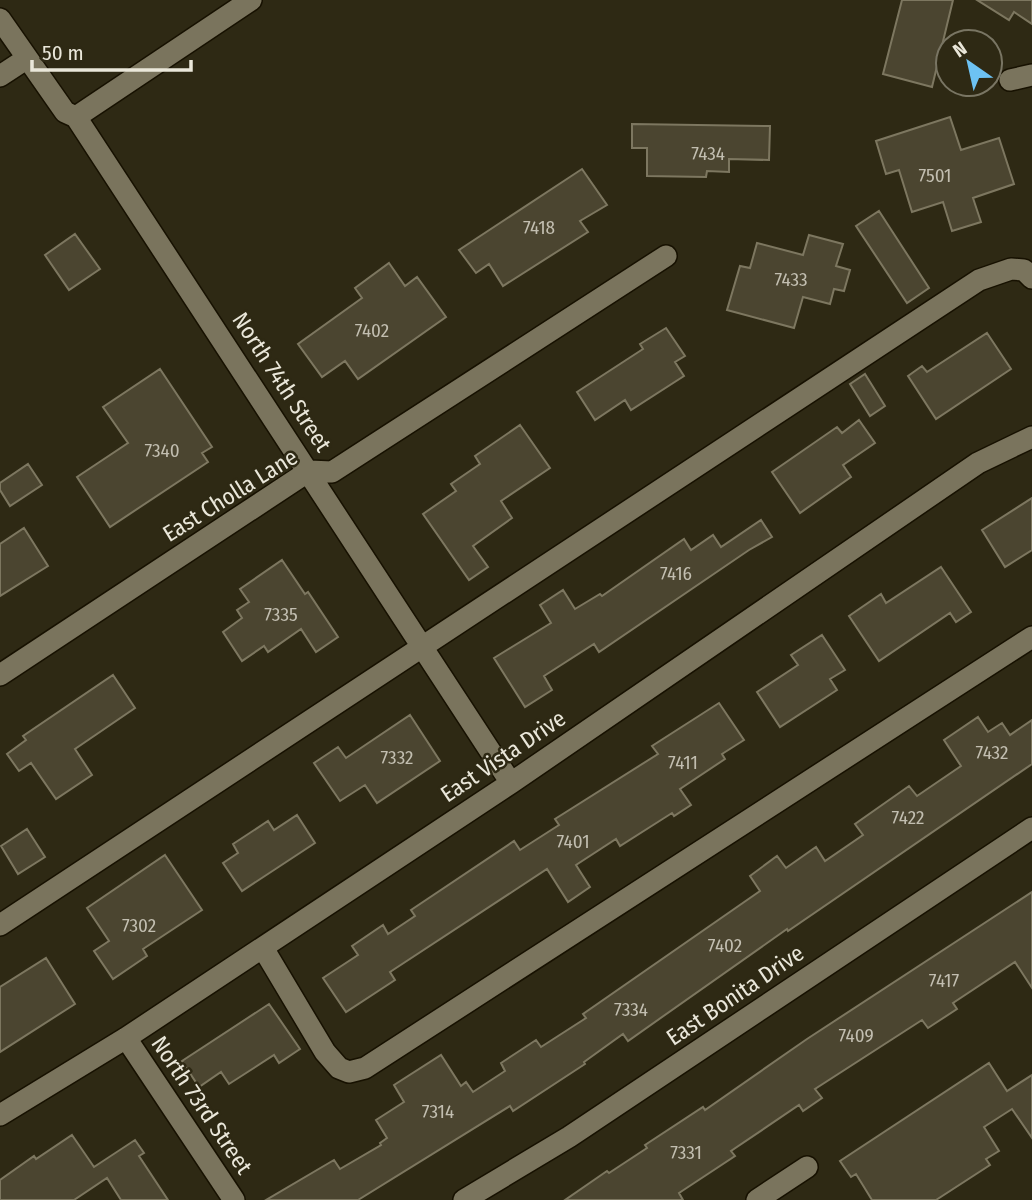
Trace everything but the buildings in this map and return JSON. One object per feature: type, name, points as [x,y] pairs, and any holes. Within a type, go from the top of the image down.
[{"type":"street","points":[[76,117],[251,0]]},
{"type":"street","name":"North 74th Street","points":[[0,19],[65,112],[76,117],[511,783]]},
{"type":"street","points":[[0,76],[26,59]]},
{"type":"street","points":[[1010,80],[1032,75]]},
{"type":"street","name":"East Cholla Lane","points":[[0,675],[309,471],[332,472],[666,256]]},
{"type":"street","points":[[0,925],[979,280],[1011,269],[1024,270],[1032,278]]},
{"type":"street","name":"East Vista Drive","points":[[0,1115],[126,1038],[511,783],[978,463],[1032,437]]},
{"type":"street","points":[[263,948],[332,1060],[339,1068],[349,1072],[365,1068],[1032,637]]},
{"type":"street","name":"East Bonita Drive","points":[[464,1200],[569,1137],[1032,828]]},
{"type":"street","name":"North 73rd Street","points":[[126,1038],[234,1200]]},
{"type":"street","points":[[757,1200],[807,1167]]}]
